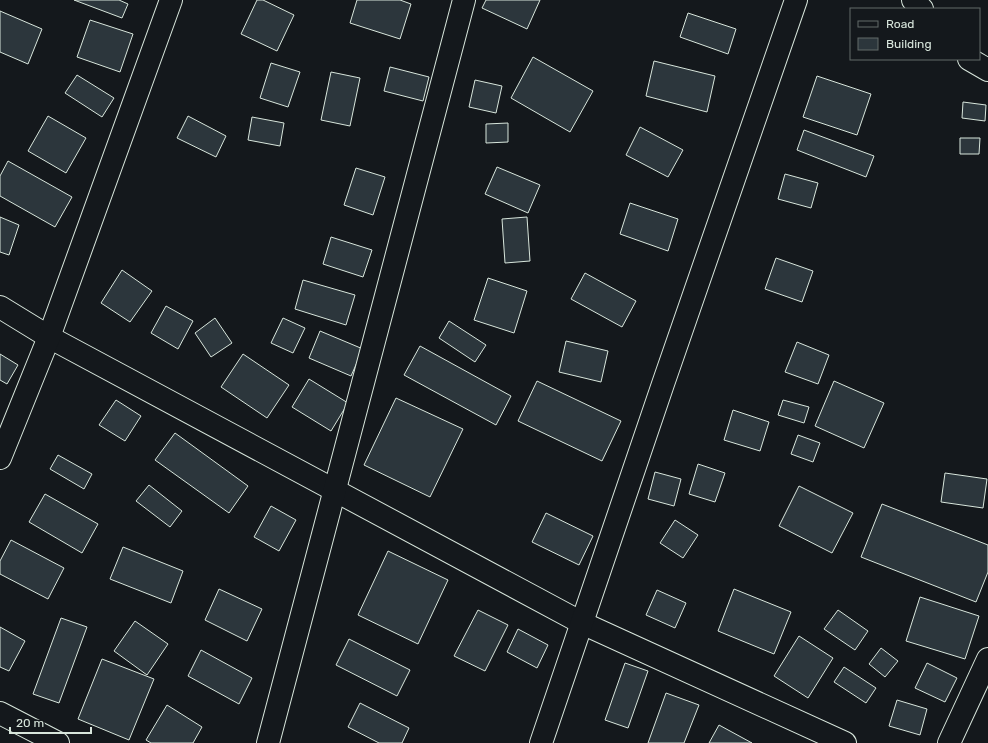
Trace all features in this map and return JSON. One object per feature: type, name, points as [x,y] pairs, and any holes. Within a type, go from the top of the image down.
[{"type":"street","points":[[0,458],[49,337],[171,0]]},
{"type":"street","points":[[268,743],[464,0]]},
{"type":"street","points":[[541,743],[796,0]]},
{"type":"street","points":[[913,0],[921,8]]},
{"type":"street","points":[[971,60],[988,70]]},
{"type":"street","points":[[0,307],[49,337],[582,623],[845,743]]},
{"type":"street","points":[[949,743],[988,659]]},
{"type":"street","points":[[0,713],[58,743]]},
{"type":"building","points":[[74,0],[119,0],[128,4],[122,18]]},
{"type":"building","points":[[257,0],[263,0],[294,15],[277,51],[241,34]]},
{"type":"building","points":[[357,0],[400,0],[411,4],[400,39],[350,23]]},
{"type":"building","points":[[486,0],[540,0],[527,29],[482,8]]},
{"type":"building","points":[[0,11],[42,29],[28,64],[0,52]]},
{"type":"building","points":[[688,13],[736,29],[728,54],[680,37]]},
{"type":"building","points":[[90,20],[133,34],[120,72],[77,57]]},
{"type":"building","points":[[533,57],[593,91],[570,132],[511,98]]},
{"type":"building","points":[[654,61],[715,76],[707,112],[646,96]]},
{"type":"building","points":[[271,63],[300,72],[288,107],[260,98]]},
{"type":"building","points":[[390,67],[429,77],[423,101],[384,91]]},
{"type":"building","points":[[331,72],[360,78],[350,126],[321,120]]},
{"type":"building","points":[[77,75],[114,98],[102,117],[65,93]]},
{"type":"building","points":[[817,76],[871,94],[857,135],[803,117]]},
{"type":"building","points":[[475,80],[502,86],[496,113],[469,107]]},
{"type":"building","points":[[963,102],[986,105],[985,121],[962,118]]},
{"type":"building","points":[[48,116],[86,138],[66,173],[28,151]]},
{"type":"building","points":[[188,116],[226,136],[216,157],[177,138]]},
{"type":"building","points":[[252,117],[284,123],[280,146],[248,140]]},
{"type":"building","points":[[508,123],[508,142],[486,143],[486,124]]},
{"type":"building","points":[[640,127],[683,150],[668,177],[626,155]]},
{"type":"building","points":[[804,130],[874,156],[866,177],[797,150]]},
{"type":"building","points":[[960,138],[980,138],[979,154],[960,154]]},
{"type":"building","points":[[8,161],[72,197],[55,227],[0,196],[0,176]]},
{"type":"building","points":[[497,167],[540,185],[528,213],[485,194]]},
{"type":"building","points":[[356,168],[385,177],[373,215],[344,205]]},
{"type":"building","points":[[785,174],[818,183],[811,208],[778,199]]},
{"type":"building","points":[[630,203],[678,219],[668,251],[620,234]]},
{"type":"building","points":[[0,217],[19,225],[9,255],[0,252]]},
{"type":"building","points":[[527,217],[530,261],[505,263],[502,219]]},
{"type":"building","points":[[331,237],[372,250],[363,277],[323,264]]},
{"type":"building","points":[[776,258],[813,271],[802,302],[765,289]]},
{"type":"building","points":[[122,270],[152,291],[130,322],[101,303]]},
{"type":"building","points":[[585,273],[636,301],[622,327],[571,299]]},
{"type":"building","points":[[488,278],[527,291],[514,333],[474,320]]},
{"type":"building","points":[[303,280],[355,295],[346,325],[295,309]]},
{"type":"building","points":[[166,306],[193,321],[178,349],[151,333]]},
{"type":"building","points":[[215,318],[232,343],[211,357],[195,333]]},
{"type":"building","points":[[283,318],[305,328],[293,353],[271,343]]},
{"type":"building","points":[[449,321],[486,345],[475,362],[439,338]]},
{"type":"building","points":[[320,331],[363,349],[351,376],[309,358]]},
{"type":"building","points":[[566,341],[608,351],[601,382],[559,372]]},
{"type":"building","points":[[797,342],[829,355],[818,384],[785,372]]},
{"type":"building","points":[[420,346],[511,396],[496,425],[404,375]]},
{"type":"building","points":[[0,354],[18,365],[7,384],[0,380]]},
{"type":"building","points":[[243,354],[289,385],[267,418],[221,387]]},
{"type":"building","points":[[309,379],[348,403],[331,431],[292,407]]},
{"type":"building","points":[[537,381],[621,421],[602,461],[518,421]]},
{"type":"building","points":[[834,381],[884,403],[864,448],[815,426]]},
{"type":"building","points":[[396,398],[463,429],[430,497],[364,465]]},
{"type":"building","points":[[116,400],[141,416],[125,441],[99,425]]},
{"type":"building","points":[[783,400],[809,407],[804,423],[778,415]]},
{"type":"building","points":[[733,410],[769,422],[760,451],[724,440]]},
{"type":"building","points":[[175,433],[248,486],[229,513],[155,460]]},
{"type":"building","points":[[798,435],[820,443],[813,462],[791,454]]},
{"type":"building","points":[[58,455],[92,474],[84,489],[50,469]]},
{"type":"building","points":[[698,464],[725,473],[715,502],[689,494]]},
{"type":"building","points":[[655,472],[681,479],[674,506],[648,499]]},
{"type":"building","points":[[945,473],[987,479],[983,508],[941,502]]},
{"type":"building","points":[[149,485],[182,511],[170,527],[136,501]]},
{"type":"building","points":[[799,486],[853,513],[832,553],[779,526]]},
{"type":"building","points":[[45,494],[98,524],[82,553],[29,522]]},
{"type":"building","points":[[882,504],[988,545],[988,572],[976,602],[861,557]]},
{"type":"building","points":[[271,506],[296,520],[279,551],[254,537]]},
{"type":"building","points":[[546,513],[593,536],[579,565],[532,542]]},
{"type":"building","points":[[675,520],[698,535],[683,558],[660,543]]},
{"type":"building","points":[[11,540],[64,568],[48,599],[0,574],[0,561]]},
{"type":"building","points":[[123,547],[183,571],[171,603],[110,579]]},
{"type":"building","points":[[388,551],[448,580],[418,644],[358,615]]},
{"type":"building","points":[[219,589],[262,609],[247,641],[205,620]]},
{"type":"building","points":[[734,589],[791,612],[774,654],[718,631]]},
{"type":"building","points":[[657,590],[686,603],[675,628],[646,615]]},
{"type":"building","points":[[920,597],[979,616],[965,659],[906,641]]},
{"type":"building","points":[[478,610],[508,625],[485,671],[454,656]]},
{"type":"building","points":[[838,610],[868,631],[855,650],[824,629]]},
{"type":"building","points":[[61,618],[87,627],[59,703],[33,694]]},
{"type":"building","points":[[135,621],[168,644],[147,675],[114,651]]},
{"type":"building","points":[[0,627],[25,641],[9,671],[0,667]]},
{"type":"building","points":[[518,629],[548,645],[537,668],[507,652]]},
{"type":"building","points":[[799,636],[833,658],[808,698],[774,676]]},
{"type":"building","points":[[349,639],[410,670],[397,696],[336,665]]},
{"type":"building","points":[[881,648],[898,661],[885,677],[869,664]]},
{"type":"building","points":[[201,650],[252,678],[239,704],[188,676]]},
{"type":"building","points":[[102,659],[154,679],[129,740],[78,719]]},
{"type":"building","points":[[625,663],[648,671],[628,728],[605,720]]},
{"type":"building","points":[[927,663],[957,678],[945,702],[915,688]]},
{"type":"building","points":[[844,667],[876,688],[866,703],[834,682]]},
{"type":"building","points":[[666,693],[699,705],[684,743],[648,743]]},
{"type":"building","points":[[897,700],[927,709],[920,735],[889,726]]},
{"type":"building","points":[[360,703],[409,728],[402,743],[379,743],[348,727]]},
{"type":"building","points":[[167,705],[202,727],[193,743],[151,743],[146,740]]},
{"type":"building","points":[[719,725],[752,743],[709,743]]}]
